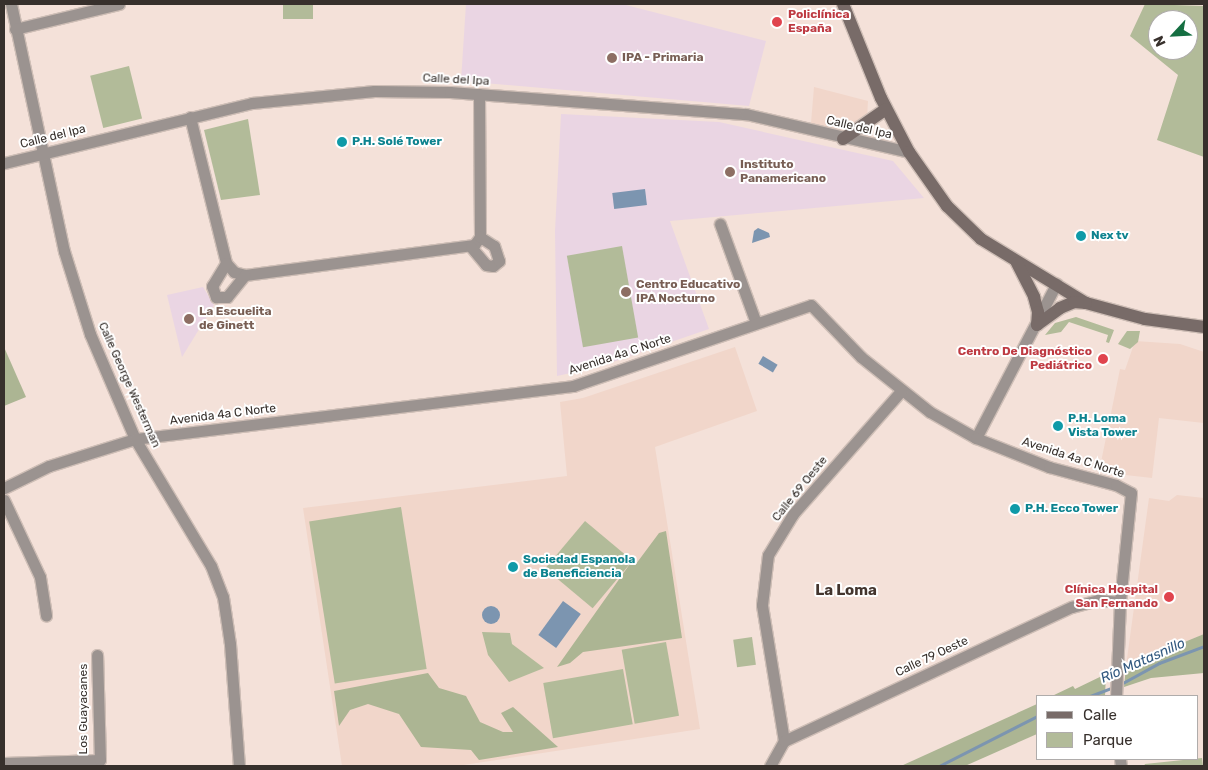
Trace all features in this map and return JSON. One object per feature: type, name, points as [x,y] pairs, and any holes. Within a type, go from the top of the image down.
[{"type":"main road","points":[[843,4],[886,109],[909,152],[947,206],[981,239],[1086,302],[1145,319],[1204,327]]},
{"type":"main road","points":[[843,139],[886,109]]},
{"type":"main road","points":[[1017,262],[1034,297],[1038,312],[1037,325]]},
{"type":"main road","points":[[1037,325],[1060,308],[1074,302],[1086,302]]},
{"type":"street","name":"Calle George Westerman","points":[[11,4],[40,155],[64,251],[90,334],[135,439],[211,566],[223,597],[230,644],[239,766]]},
{"type":"street","points":[[15,29],[119,4]]},
{"type":"street","name":"Calle del Ipa","points":[[4,163],[252,103],[357,92],[479,94],[746,114],[843,139],[909,152]]},
{"type":"street","points":[[190,117],[226,263],[234,272],[245,275],[471,247],[480,236],[479,94]]},
{"type":"street","points":[[720,224],[756,323]]},
{"type":"street","points":[[471,247],[486,265],[494,266],[499,261],[494,246],[480,236]]},
{"type":"street","points":[[226,263],[212,286],[216,297],[227,298],[245,275]]},
{"type":"street","points":[[976,438],[1037,325],[1056,284]]},
{"type":"street","name":"Avenida 4a C Norte","points":[[4,488],[48,466],[135,439],[573,386],[811,304],[861,357],[930,412],[976,438],[1049,468],[1116,486],[1132,493],[1120,602]]},
{"type":"street","name":"Calle 69 Oeste","points":[[784,741],[762,604],[768,555],[793,514],[902,391]]},
{"type":"street","points":[[4,500],[40,577],[46,616]]},
{"type":"street","name":"Calle 79 Oeste","points":[[784,741],[1072,607],[1098,600],[1120,602]]},
{"type":"street","points":[[1116,695],[1120,602]]},
{"type":"street","name":"Los Guayacanes","points":[[4,763],[100,760],[97,655]]},
{"type":"street","points":[[770,766],[784,741]]},
{"type":"shaded area","name":"IPA - Primaria","points":[[466,4],[622,4],[766,41],[749,106],[461,81]]},
{"type":"shaded area","points":[[814,87],[868,101],[867,118],[849,132],[811,123]]},
{"type":"shaded area","name":"Instituto Panamericano","points":[[561,114],[719,122],[893,161],[924,198],[670,221],[709,329],[598,367],[557,376],[555,231]]},
{"type":"shaded area","name":"La Escuelita de Ginett","points":[[203,287],[214,305],[182,357],[167,295]]},
{"type":"shaded area","points":[[1135,341],[1180,344],[1204,352],[1204,423],[1159,418],[1152,478],[1099,472],[1120,369],[1125,370]]},
{"type":"shaded area","points":[[735,347],[757,411],[655,447],[700,729],[457,766],[342,766],[303,508],[567,476],[560,402],[583,398]]},
{"type":"shaded area","name":"Clínica Hospital San Fernando","points":[[1177,495],[1204,498],[1204,634],[1126,666],[1149,498],[1169,501]]},
{"type":"green space","points":[[283,4],[313,4],[313,19],[283,19]]},
{"type":"green space","points":[[1145,4],[1204,6],[1204,157],[1157,140],[1178,75],[1160,60],[1198,60],[1198,10],[1148,10],[1148,51],[1130,36]]},
{"type":"green space","points":[[129,66],[142,118],[103,128],[90,76]]},
{"type":"green space","points":[[248,119],[260,195],[221,200],[204,130]]},
{"type":"green space","points":[[622,246],[638,338],[583,347],[567,256]]},
{"type":"green space","points":[[1076,317],[1114,330],[1109,343],[1106,342],[1108,335],[1069,322],[1061,332],[1045,335],[1055,323]]},
{"type":"green space","points":[[1127,331],[1140,331],[1138,342],[1130,349],[1118,344]]},
{"type":"green space","points":[[4,347],[26,397],[4,406]]},
{"type":"green space","points":[[401,507],[427,669],[335,684],[309,522]]},
{"type":"green space","points":[[585,521],[632,561],[593,608],[545,568]]},
{"type":"green space","points":[[666,531],[682,638],[583,652],[570,663],[557,667],[632,561],[636,564],[659,533]]},
{"type":"green space","points":[[482,632],[510,633],[512,644],[544,668],[509,682],[488,655]]},
{"type":"green space","points":[[1204,634],[1204,673],[1151,678],[1124,687],[1126,666]]},
{"type":"green space","points":[[752,637],[756,665],[737,667],[733,640]]},
{"type":"green space","points":[[666,642],[679,716],[635,724],[622,650]]},
{"type":"green space","points":[[623,669],[633,724],[553,738],[543,683]]},
{"type":"green space","points":[[428,673],[439,688],[466,696],[480,722],[503,732],[513,732],[501,713],[513,707],[558,747],[479,760],[471,750],[421,747],[399,714],[368,704],[350,710],[339,726],[334,691]]},
{"type":"green space","points":[[1106,674],[1105,695],[1054,695],[1073,686],[1075,689]]},
{"type":"green space","points":[[1036,704],[1036,734],[965,766],[901,766]]},
{"type":"green space","points":[[1202,758],[1203,766],[1144,766],[1145,764],[1198,760]]},
{"type":"water","points":[[645,189],[647,205],[614,209],[612,193]]},
{"type":"water","points":[[758,228],[769,233],[770,237],[752,243],[754,231]]},
{"type":"water","points":[[763,356],[778,365],[773,372],[758,364]]},
{"type":"water","points":[[563,601],[581,614],[556,648],[538,635]]},
{"type":"water","points":[[487,606],[495,606],[500,611],[498,622],[487,624],[482,619],[482,611]]},
{"type":"waterway","name":"Río Matasnillo","points":[[1119,685],[1159,663],[1204,646]]},
{"type":"waterway","name":"Río Matasnillo","points":[[1093,695],[1113,687]]},
{"type":"waterway","name":"Río Matasnillo","points":[[939,766],[1036,717]]},
{"type":"place","name":"Policlínica España","points":[[777,22]]},
{"type":"place","name":"IPA - Primaria","points":[[612,58]]},
{"type":"place","name":"P.H. Solé Tower","points":[[342,142]]},
{"type":"place","name":"Instituto Panamericano","points":[[730,172]]},
{"type":"place","name":"Nex tv","points":[[1081,236]]},
{"type":"place","name":"Centro Educativo IPA Nocturno","points":[[626,292]]},
{"type":"place","name":"La Escuelita de Ginett","points":[[189,319]]},
{"type":"place","name":"Centro De Diagnóstico Pediátrico","points":[[1103,359]]},
{"type":"place","name":"P.H. Loma Vista Tower","points":[[1058,426]]},
{"type":"place","name":"P.H. Ecco Tower","points":[[1015,509]]},
{"type":"place","name":"Sociedad Espanola de Beneficiencia","points":[[513,567]]},
{"type":"place","name":"Clínica Hospital San Fernando","points":[[1169,597]]},
{"type":"district","name":"La Loma","points":[[846,591]]}]
